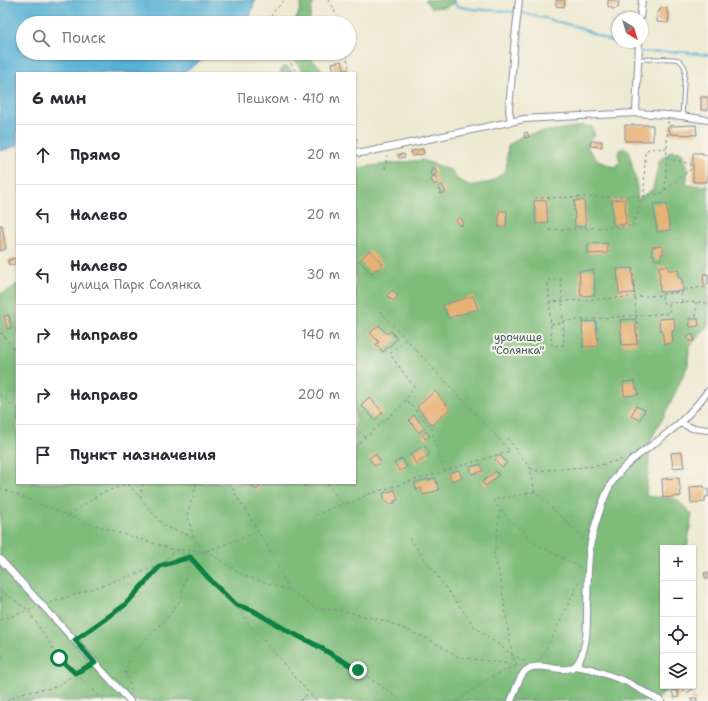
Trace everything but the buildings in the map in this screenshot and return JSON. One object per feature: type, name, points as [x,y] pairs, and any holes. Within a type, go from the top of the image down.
[{"type":"street","points":[[511,122],[509,110],[519,0]]},
{"type":"street","points":[[641,12],[642,0]]},
{"type":"street","points":[[636,113],[639,48]]},
{"type":"street","points":[[358,152],[386,148],[524,120],[636,113],[682,116],[708,120]]},
{"type":"street","points":[[511,701],[521,676],[528,669],[536,666],[567,669],[574,666],[580,660],[586,638],[590,547],[600,511],[610,485],[624,466],[680,423],[708,391]]},
{"type":"street","points":[[680,423],[692,428],[708,430]]},
{"type":"street","points":[[0,559],[130,700]]},
{"type":"street","points":[[574,666],[590,669],[625,681],[661,701]]},
{"type":"lane","points":[[638,59],[674,59],[680,60],[683,63],[685,68],[682,116]]},
{"type":"path","points":[[270,16],[284,0]]},
{"type":"path","points":[[328,0],[336,16]]},
{"type":"path","points":[[289,60],[296,72]]},
{"type":"path","points":[[347,60],[350,72]]},
{"type":"path","points":[[664,190],[669,115]]},
{"type":"path","points":[[356,139],[358,152]]},
{"type":"path","points":[[385,169],[386,148]]},
{"type":"path","points":[[549,230],[633,226],[644,196],[645,153],[648,149],[667,148]]},
{"type":"path","points":[[535,198],[644,196],[660,194],[691,170],[691,164],[666,158]]},
{"type":"path","points":[[633,268],[638,343]]},
{"type":"path","points":[[561,279],[564,345],[552,346],[549,302],[548,280],[561,279]]},
{"type":"path","points":[[549,302],[662,295],[684,292],[686,289],[708,287]]},
{"type":"path","points":[[681,292],[682,303]]},
{"type":"path","points":[[662,295],[662,303],[708,303]]},
{"type":"path","points":[[696,302],[696,317]]},
{"type":"path","points":[[563,321],[670,313],[669,303]]},
{"type":"path","points":[[315,516],[343,504],[353,502],[369,494],[510,451],[378,308]]},
{"type":"path","points":[[550,324],[563,323]]},
{"type":"path","points":[[0,333],[3,334],[16,353]]},
{"type":"path","points":[[356,446],[406,400],[414,387],[390,354],[406,339]]},
{"type":"path","points":[[0,395],[13,406]]},
{"type":"path","points":[[406,400],[432,429],[434,441],[444,471]]},
{"type":"path","points":[[356,428],[365,438]]},
{"type":"path","points":[[507,438],[534,471],[597,466],[636,456]]},
{"type":"path","points":[[530,468],[535,492],[570,524],[590,547]]},
{"type":"path","points":[[68,515],[102,493],[126,484]]},
{"type":"path","points":[[130,484],[164,528],[189,535],[206,552],[244,576],[289,590],[317,609],[339,610],[386,621],[432,641],[458,657],[523,666]]},
{"type":"path","points":[[140,498],[143,484]]},
{"type":"path","points":[[195,540],[187,515],[197,484]]},
{"type":"path","points":[[230,484],[273,556],[289,590]]},
{"type":"path","points":[[328,484],[343,504]]},
{"type":"path","points":[[0,488],[85,522],[175,550],[190,557],[213,583],[236,605],[250,625],[309,693],[318,701]]},
{"type":"path","points":[[535,492],[493,500],[500,510],[535,543],[589,572]]},
{"type":"path","points":[[500,510],[494,555],[501,582],[512,655],[521,676]]},
{"type":"path","points":[[0,620],[206,552],[258,532]]},
{"type":"path","points":[[409,538],[475,627],[512,655],[536,666],[558,626],[582,576]]},
{"type":"path","points":[[175,550],[206,552]]},
{"type":"path","points":[[75,640],[125,605],[175,550]]},
{"type":"path","points":[[130,700],[131,688],[125,671],[132,654],[171,613],[181,599],[190,557]]},
{"type":"path","points":[[0,590],[28,610],[59,658],[105,701]]},
{"type":"path","points":[[236,605],[252,610],[316,645],[358,670],[402,701]]},
{"type":"path","points":[[7,701],[21,693],[57,687],[75,673],[95,663]]},
{"type":"path","points":[[457,701],[506,669],[517,665]]},
{"type":"path","points":[[300,701],[309,693]]},
{"type":"green space","points":[[302,0],[314,0],[310,16],[298,15]]},
{"type":"green space","points":[[425,0],[455,0],[454,3],[445,7],[431,8]]},
{"type":"green space","points":[[295,60],[312,60],[323,72],[303,72]]},
{"type":"green space","points":[[283,67],[288,67],[293,72],[280,72]]},
{"type":"green space","name":"урочище \"Солянка\"","points":[[581,126],[592,127],[595,136],[589,140],[587,147],[598,161],[614,167],[620,162],[618,153],[621,149],[626,148],[629,151],[637,187],[637,200],[653,189],[659,161],[671,151],[682,152],[688,171],[686,185],[706,186],[708,184],[708,325],[689,347],[688,365],[664,416],[651,439],[646,496],[676,499],[692,514],[687,545],[660,545],[660,689],[668,689],[656,701],[0,701],[0,294],[8,291],[16,285],[16,484],[356,484],[356,168],[422,160],[451,170],[457,179],[470,186],[491,182],[506,171],[508,146],[523,135]]},
{"type":"water","points":[[0,0],[255,0],[250,16],[16,16],[16,60],[202,60],[184,72],[16,72],[16,146],[0,151]]},
{"type":"waterway","points":[[451,0],[457,6],[471,9],[516,12]]},
{"type":"waterway","points":[[518,12],[548,19]]},
{"type":"waterway","points":[[550,20],[575,26],[632,50]]},
{"type":"waterway","points":[[639,52],[682,52],[708,55]]},
{"type":"route","points":[[59,658],[75,673],[95,663],[75,640],[125,605],[160,566],[190,557],[213,583],[236,605],[252,610],[358,670]]}]
